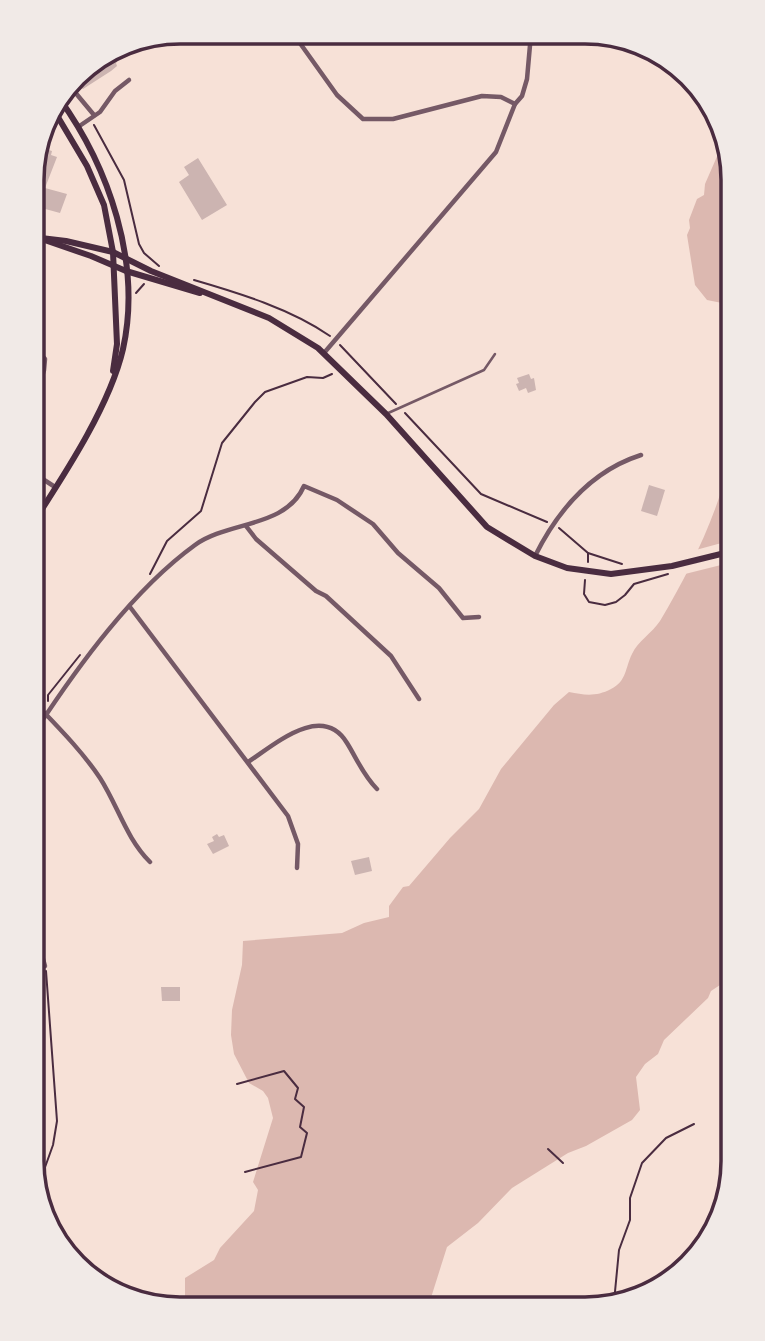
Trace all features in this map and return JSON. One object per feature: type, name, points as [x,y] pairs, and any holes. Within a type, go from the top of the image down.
[{"type":"main road","points":[[44,505],[111,386],[127,323],[126,271],[113,202],[103,176],[65,107]]},
{"type":"main road","points":[[58,118],[94,179],[104,205],[113,252],[117,344],[111,386]]},
{"type":"main road","points":[[44,238],[113,252],[124,259],[269,318],[324,352],[386,414],[487,527],[536,556],[567,568],[611,574],[673,570],[721,555]]},
{"type":"main road","points":[[44,240],[126,271],[219,298]]},
{"type":"street","points":[[301,44],[337,95],[363,119],[393,119],[482,96],[501,97],[515,104]]},
{"type":"street","points":[[324,352],[496,152],[515,104],[522,96],[527,79],[530,44]]},
{"type":"street","points":[[78,127],[100,112],[115,91],[130,80]]},
{"type":"street","points":[[75,93],[92,117]]},
{"type":"street","points":[[536,556],[562,509],[584,486],[620,462],[641,455]]},
{"type":"street","points":[[44,480],[55,487]]},
{"type":"street","points":[[44,717],[89,654],[130,607],[197,543],[227,529],[246,526],[280,510],[301,493],[304,485],[373,524],[398,553],[439,588],[463,618],[479,617]]},
{"type":"street","points":[[246,526],[256,539],[316,591],[326,596],[391,656],[419,699]]},
{"type":"street","points":[[130,607],[288,816],[298,844],[297,868]]},
{"type":"street","points":[[46,714],[101,780],[136,848],[150,862]]},
{"type":"street","points":[[247,762],[305,727],[330,726],[346,741],[364,776],[377,789]]},
{"type":"lane","points":[[386,414],[484,370],[495,354]]},
{"type":"path","points":[[92,117],[124,180],[139,244],[151,260],[164,270]]},
{"type":"path","points":[[189,278],[263,303],[303,320],[334,339],[481,494],[562,530],[588,553],[626,565]]},
{"type":"path","points":[[147,580],[167,541],[201,511],[222,443],[254,401],[265,392],[307,377],[318,379],[329,376],[350,356]]},
{"type":"path","points":[[588,553],[588,562]]},
{"type":"path","points":[[585,580],[584,594],[589,601],[605,605],[625,595],[634,584],[673,570]]},
{"type":"path","points":[[48,695],[82,652]]},
{"type":"path","points":[[44,1170],[53,1145],[57,1121],[45,966]]},
{"type":"path","points":[[237,1084],[284,1071],[298,1088],[295,1099],[304,1107],[300,1126],[307,1133],[302,1157],[245,1172]]},
{"type":"path","points":[[615,1294],[618,1250],[630,1220],[630,1198],[642,1163],[666,1138],[694,1124]]},
{"type":"path","points":[[548,1149],[563,1163]]},
{"type":"shaded area","points":[[719,152],[721,303],[707,300],[695,285],[687,235],[689,220],[697,199],[704,195],[705,184]]},
{"type":"shaded area","points":[[721,490],[721,984],[711,991],[708,998],[664,1040],[658,1054],[645,1064],[636,1077],[640,1110],[632,1120],[568,1153],[512,1188],[478,1223],[447,1247],[431,1297],[185,1297],[185,1278],[214,1260],[220,1248],[254,1211],[258,1190],[253,1182],[273,1118],[268,1098],[263,1091],[249,1083],[234,1054],[231,1035],[232,1010],[242,965],[243,941],[342,933],[364,923],[389,917],[389,906],[403,887],[409,886],[479,809],[501,769],[554,705],[569,692],[595,694],[611,689],[620,682],[635,649],[660,621],[680,585]]},
{"type":"pier","points":[[721,543],[721,565],[681,575],[692,551]]},
{"type":"building","points":[[121,57],[111,71],[83,89],[80,87],[90,77]]},
{"type":"building","points":[[47,149],[57,157],[45,188],[67,194],[60,213],[44,209],[44,179]]},
{"type":"building","points":[[198,158],[227,205],[202,220],[179,182],[189,175],[184,167]]},
{"type":"building","points":[[529,374],[531,379],[534,378],[536,390],[528,393],[526,388],[519,391],[517,378]]},
{"type":"building","points":[[649,485],[665,490],[657,516],[641,511]]},
{"type":"building","points":[[217,834],[219,837],[224,835],[229,846],[213,854],[207,844],[214,841],[212,837]]},
{"type":"building","points":[[369,857],[372,871],[355,875],[351,861]]},
{"type":"building","points":[[161,987],[180,987],[180,1001],[162,1001]]}]
